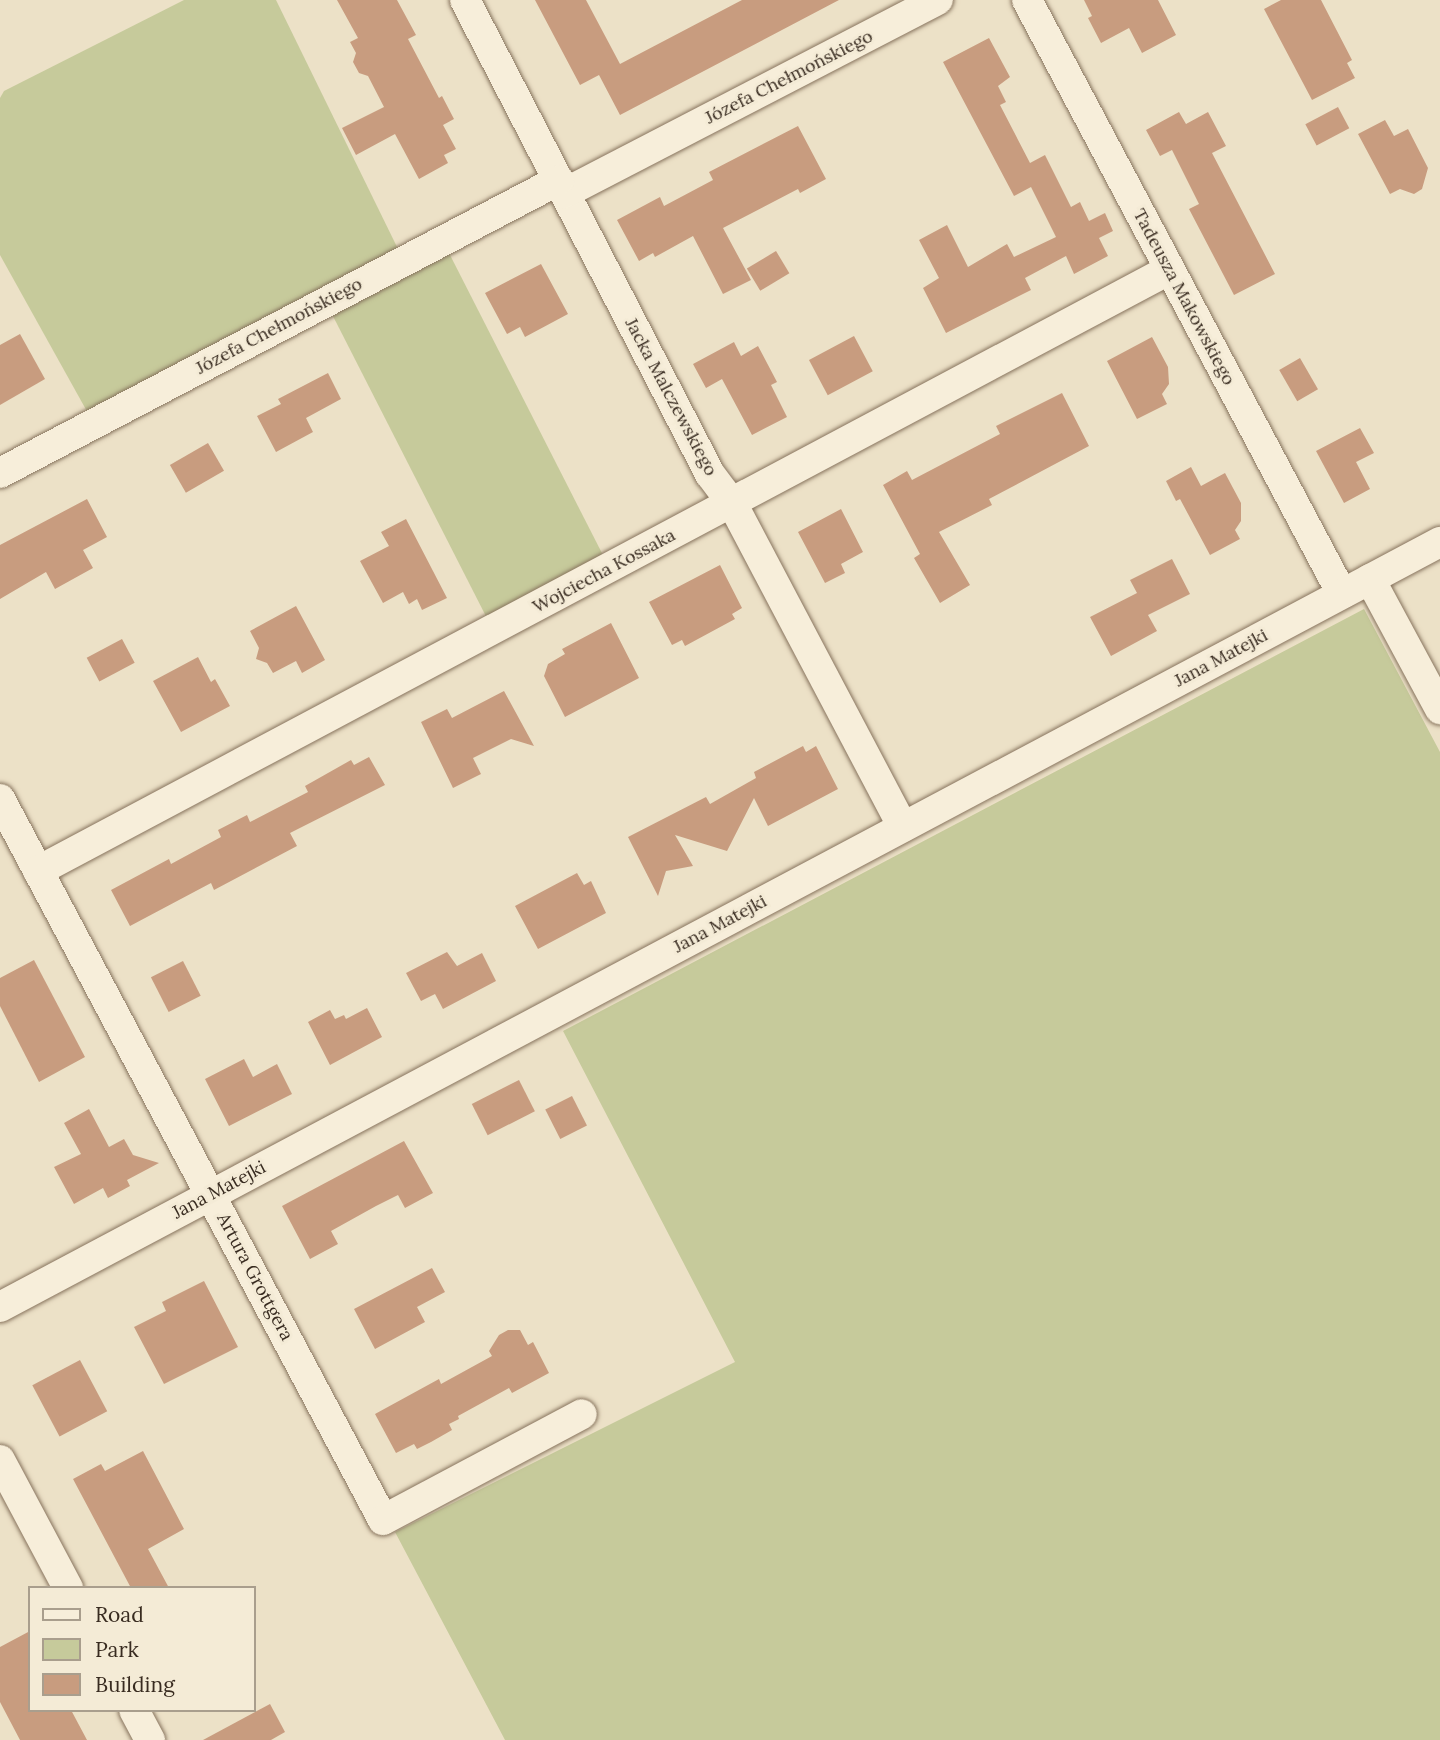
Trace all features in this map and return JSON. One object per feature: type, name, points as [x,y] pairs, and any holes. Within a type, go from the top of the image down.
[{"type":"street","name":"Jacka Malczewskiego","points":[[465,0],[710,474],[732,503],[903,827]]},
{"type":"street","name":"Józefa Chełmońskiego","points":[[0,473],[562,186],[937,0]]},
{"type":"street","name":"Tadeusza Makowskiego","points":[[1027,0],[1342,594]]},
{"type":"street","name":"Wojciecha Kossaka","points":[[38,871],[1169,270]]},
{"type":"street","name":"Jana Matejki","points":[[0,1307],[1440,542]]},
{"type":"street","points":[[1370,579],[1440,709]]},
{"type":"street","name":"Artura Grottgera","points":[[0,799],[383,1520],[582,1414]]},
{"type":"street","points":[[0,1460],[67,1586]]},
{"type":"street","points":[[135,1712],[150,1740]]},
{"type":"green space","points":[[184,0],[276,0],[399,251],[89,415],[0,255],[0,98],[4,91]]},
{"type":"green space","points":[[449,253],[605,559],[487,619],[331,313]]},
{"type":"green space","points":[[1364,609],[1440,752],[1440,1740],[505,1740],[395,1532],[735,1362],[563,1031]]},
{"type":"building","points":[[337,0],[397,0],[416,35],[408,39],[439,98],[442,96],[454,119],[443,125],[456,149],[444,155],[448,163],[419,179],[395,134],[356,155],[342,128],[384,107],[368,76],[359,73],[353,62],[356,53],[350,42],[358,38]]},
{"type":"building","points":[[535,0],[586,0],[620,64],[742,0],[839,0],[620,115],[599,75],[580,85]]},
{"type":"building","points":[[1084,0],[1158,0],[1176,35],[1142,53],[1129,28],[1101,43],[1088,18],[1092,16]]},
{"type":"building","points":[[1281,0],[1321,0],[1352,60],[1347,63],[1355,78],[1312,100],[1264,9]]},
{"type":"building","points":[[989,38],[1010,77],[998,86],[1006,102],[1000,105],[1030,163],[1045,155],[1071,207],[1080,202],[1089,221],[1105,213],[1113,231],[1099,238],[1108,256],[1074,274],[1066,256],[1025,278],[1031,290],[946,333],[923,288],[939,278],[919,240],[947,225],[968,267],[1007,244],[1014,257],[1056,237],[1031,187],[1014,196],[943,62]]},
{"type":"building","points":[[1338,107],[1349,128],[1317,146],[1305,124]]},
{"type":"building","points":[[1179,112],[1186,124],[1208,112],[1226,146],[1212,153],[1275,274],[1234,295],[1189,209],[1199,204],[1172,150],[1160,156],[1146,130]]},
{"type":"building","points":[[1385,120],[1394,136],[1408,129],[1428,168],[1422,189],[1414,194],[1400,189],[1390,194],[1358,134]]},
{"type":"building","points":[[798,126],[826,179],[800,193],[798,189],[723,228],[751,280],[723,294],[693,236],[655,257],[653,253],[639,261],[617,220],[660,197],[664,206],[713,180],[709,172]]},
{"type":"building","points":[[776,251],[789,273],[760,291],[747,269]]},
{"type":"building","points":[[541,264],[568,314],[525,337],[520,327],[507,334],[485,293]]},
{"type":"building","points":[[20,334],[45,379],[0,405],[0,345]]},
{"type":"building","points":[[854,336],[873,371],[828,395],[809,360]]},
{"type":"building","points":[[1152,337],[1168,367],[1169,384],[1162,394],[1167,404],[1137,419],[1107,361]]},
{"type":"building","points":[[734,342],[741,356],[758,346],[777,382],[771,385],[787,417],[752,435],[722,379],[706,388],[693,364]]},
{"type":"building","points":[[1300,358],[1318,389],[1297,401],[1279,370]]},
{"type":"building","points":[[328,373],[341,399],[306,418],[313,432],[276,452],[257,416],[281,404],[278,399]]},
{"type":"building","points":[[1062,393],[1089,446],[989,499],[992,505],[939,532],[970,585],[940,603],[914,558],[920,554],[883,485],[907,471],[912,480],[1000,434],[996,426]]},
{"type":"building","points":[[1360,428],[1374,453],[1356,462],[1370,489],[1344,503],[1316,451]]},
{"type":"building","points":[[208,443],[224,471],[186,493],[170,465]]},
{"type":"building","points":[[1191,467],[1201,486],[1225,473],[1241,503],[1241,521],[1235,530],[1240,539],[1210,555],[1180,499],[1176,501],[1166,481]]},
{"type":"building","points":[[87,499],[107,537],[83,550],[93,568],[55,589],[46,572],[0,599],[0,545]]},
{"type":"building","points":[[841,509],[863,552],[841,564],[845,573],[825,583],[798,532]]},
{"type":"building","points":[[406,519],[447,598],[422,610],[417,599],[409,604],[403,592],[383,603],[360,561],[389,546],[381,532]]},
{"type":"building","points":[[1172,559],[1190,594],[1148,615],[1157,631],[1111,656],[1090,617],[1137,593],[1130,580]]},
{"type":"building","points":[[720,565],[742,608],[732,614],[735,619],[685,646],[682,640],[672,645],[649,602]]},
{"type":"building","points":[[296,606],[325,660],[302,673],[296,661],[273,673],[267,663],[256,659],[259,648],[250,631]]},
{"type":"building","points":[[611,623],[639,678],[565,717],[544,676],[548,664],[565,654],[562,649]]},
{"type":"building","points":[[122,639],[135,663],[99,682],[87,658]]},
{"type":"building","points":[[198,657],[211,682],[215,679],[230,706],[181,732],[153,681]]},
{"type":"building","points":[[504,691],[534,746],[511,739],[473,758],[481,774],[453,788],[421,722],[447,709],[452,718]]},
{"type":"building","points":[[803,746],[806,752],[816,746],[838,789],[768,826],[754,798],[727,851],[675,835],[693,866],[666,871],[658,896],[628,837],[706,797],[710,804],[756,778],[754,772]]},
{"type":"building","points":[[369,757],[385,785],[290,833],[297,846],[214,890],[211,883],[130,926],[111,890],[169,859],[171,864],[221,837],[218,830],[247,815],[250,822],[308,792],[305,786],[351,760],[354,765]]},
{"type":"building","points":[[577,873],[584,885],[591,881],[606,913],[538,949],[515,906]]},
{"type":"building","points":[[447,952],[457,966],[482,953],[496,981],[443,1009],[435,994],[421,1001],[406,973]]},
{"type":"building","points":[[34,960],[85,1057],[39,1082],[0,1006],[0,978]]},
{"type":"building","points":[[183,961],[201,996],[169,1012],[151,977]]},
{"type":"building","points":[[367,1008],[382,1037],[330,1065],[308,1022],[330,1010],[335,1019],[344,1015],[346,1019]]},
{"type":"building","points":[[244,1059],[253,1077],[277,1064],[292,1094],[229,1126],[205,1079]]},
{"type":"building","points":[[519,1080],[535,1111],[488,1135],[472,1104]]},
{"type":"building","points":[[572,1096],[587,1125],[560,1139],[545,1110]]},
{"type":"building","points":[[89,1109],[109,1147],[124,1139],[133,1155],[159,1163],[127,1180],[130,1186],[108,1198],[103,1188],[74,1204],[54,1167],[81,1154],[64,1123]]},
{"type":"building","points":[[404,1141],[433,1193],[405,1208],[398,1195],[376,1206],[331,1231],[338,1244],[310,1259],[282,1206]]},
{"type":"building","points":[[432,1268],[445,1292],[417,1307],[425,1322],[375,1349],[354,1309]]},
{"type":"building","points":[[204,1281],[238,1347],[164,1384],[134,1327],[166,1311],[162,1302]]},
{"type":"building","points":[[508,1330],[520,1330],[528,1345],[533,1342],[549,1373],[512,1393],[509,1388],[458,1416],[459,1419],[449,1424],[452,1430],[431,1442],[417,1449],[414,1444],[396,1453],[375,1414],[439,1379],[441,1384],[492,1356],[489,1351],[499,1335]]},
{"type":"building","points":[[80,1360],[107,1411],[60,1437],[32,1385]]},
{"type":"building","points":[[143,1451],[184,1529],[148,1549],[168,1586],[130,1586],[73,1479],[101,1464],[105,1471]]},
{"type":"building","points":[[28,1632],[28,1712],[72,1712],[87,1740],[20,1740],[0,1702],[0,1647]]},
{"type":"building","points":[[270,1704],[285,1732],[271,1740],[203,1740],[256,1712]]}]
